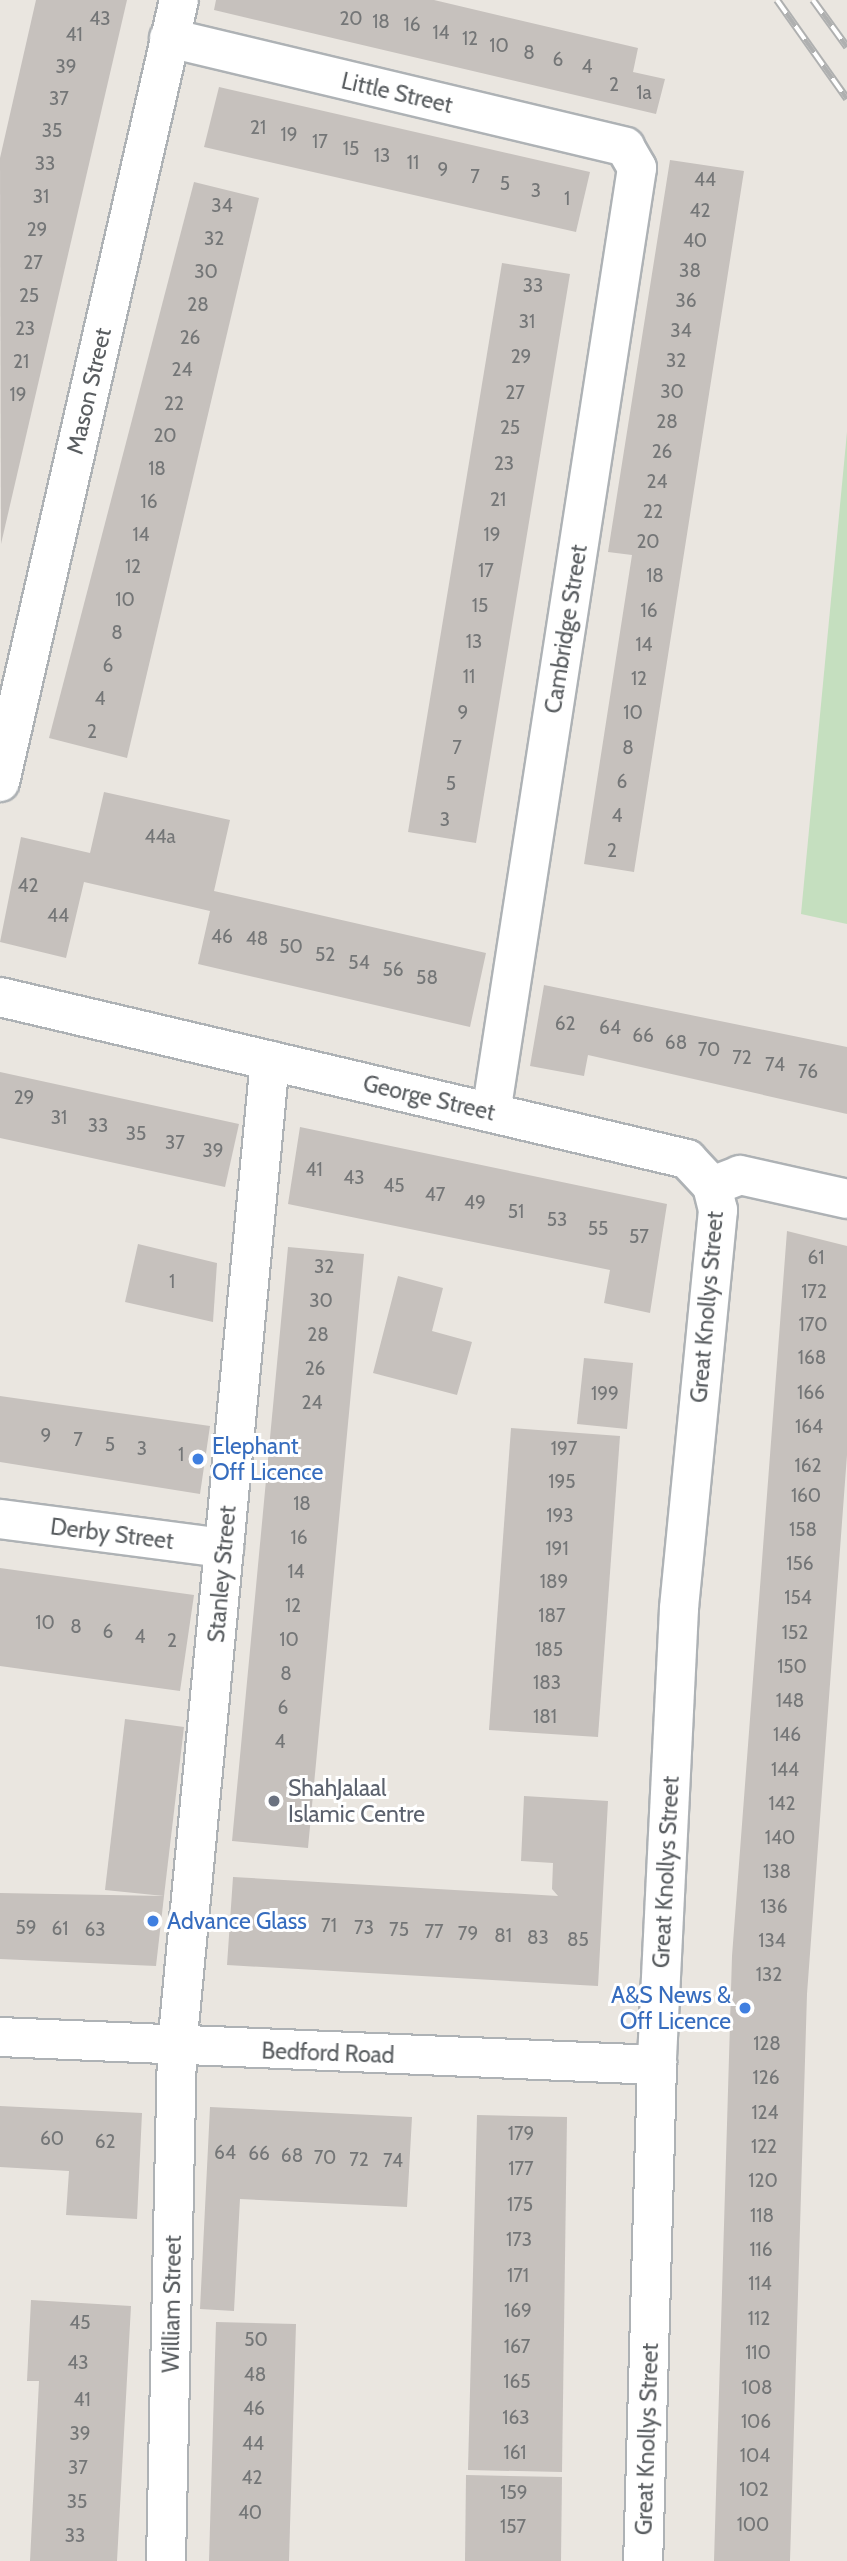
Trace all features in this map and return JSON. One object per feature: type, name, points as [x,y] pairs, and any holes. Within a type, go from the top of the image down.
[{"type":"street","name":"Mason Street","points":[[0,782],[179,0]]},
{"type":"street","name":"Little Street","points":[[169,38],[625,147]]},
{"type":"street","name":"Cambridge Street","points":[[491,1113],[637,168],[625,147]]},
{"type":"street","name":"George Street","points":[[0,997],[687,1159],[712,1186]]},
{"type":"street","name":"Stanley Street","points":[[177,2047],[270,1060]]},
{"type":"street","points":[[712,1186],[740,1175],[847,1199]]},
{"type":"street","name":"Great Knollys Street","points":[[643,2561],[657,2065],[679,1609],[718,1210],[712,1186]]},
{"type":"street","name":"Derby Street","points":[[0,1519],[224,1548]]},
{"type":"street","name":"Bedford Road","points":[[0,2037],[177,2047],[657,2065]]},
{"type":"street","name":"William Street","points":[[166,2561],[177,2047]]},
{"type":"green space","points":[[847,432],[847,924],[801,914]]},
{"type":"building","points":[[36,0],[127,0],[1,544],[0,158]]},
{"type":"building","points":[[216,0],[434,0],[638,48],[633,72],[665,79],[656,114],[214,10]]},
{"type":"building","points":[[219,87],[590,172],[576,232],[204,147]]},
{"type":"building","points":[[670,160],[744,171],[634,872],[584,864],[632,555],[608,552]]},
{"type":"building","points":[[194,182],[259,198],[127,758],[49,738]]},
{"type":"building","points":[[502,263],[570,274],[476,843],[408,832]]},
{"type":"building","points":[[104,792],[230,820],[214,891],[486,953],[470,1027],[198,964],[210,911],[84,882],[66,958],[0,942],[21,837],[90,853]]},
{"type":"building","points":[[544,985],[847,1047],[847,1114],[588,1055],[584,1076],[530,1066]]},
{"type":"building","points":[[0,1072],[239,1124],[225,1187],[0,1138]]},
{"type":"building","points":[[300,1127],[667,1204],[650,1313],[604,1303],[610,1270],[288,1204]]},
{"type":"building","points":[[787,1231],[847,1246],[847,1455],[807,1994],[790,2561],[714,2561],[732,1956]]},
{"type":"building","points":[[138,1244],[217,1263],[213,1322],[125,1302]]},
{"type":"building","points":[[288,1247],[364,1254],[308,1848],[232,1841]]},
{"type":"building","points":[[398,1276],[443,1288],[432,1331],[472,1342],[457,1395],[373,1373]]},
{"type":"building","points":[[584,1358],[633,1363],[627,1429],[577,1424]]},
{"type":"building","points":[[0,1396],[210,1426],[200,1494],[0,1462]]},
{"type":"building","points":[[511,1428],[620,1436],[598,1737],[489,1730]]},
{"type":"building","points":[[0,1568],[194,1595],[180,1691],[0,1666]]},
{"type":"building","points":[[125,1719],[184,1727],[164,1896],[105,1890]]},
{"type":"building","points":[[524,1796],[608,1801],[598,1986],[227,1965],[233,1877],[558,1896],[552,1889],[553,1863],[521,1861]]},
{"type":"building","points":[[0,1893],[164,1896],[156,1966],[0,1959]]},
{"type":"building","points":[[0,2106],[142,2113],[137,2219],[66,2215],[69,2171],[0,2167]]},
{"type":"building","points":[[210,2107],[412,2117],[407,2207],[240,2199],[234,2311],[200,2309]]},
{"type":"building","points":[[477,2115],[567,2117],[562,2472],[468,2470]]},
{"type":"building","points":[[31,2300],[131,2306],[117,2561],[30,2561],[39,2381],[27,2381]]},
{"type":"building","points":[[216,2322],[296,2324],[289,2561],[209,2561]]},
{"type":"building","points":[[466,2475],[562,2477],[561,2561],[465,2561]]},
{"type":"railway","points":[[777,0],[847,99]]},
{"type":"railway","points":[[813,0],[847,47]]},
{"type":"place","name":"Elephant Off Licence","points":[[198,1459]]},
{"type":"place","name":"ShahJalaal Islamic Centre","points":[[274,1801]]},
{"type":"place","name":"Advance Glass","points":[[153,1921]]},
{"type":"place","name":"A&S News & Off Licence","points":[[745,2008]]}]
